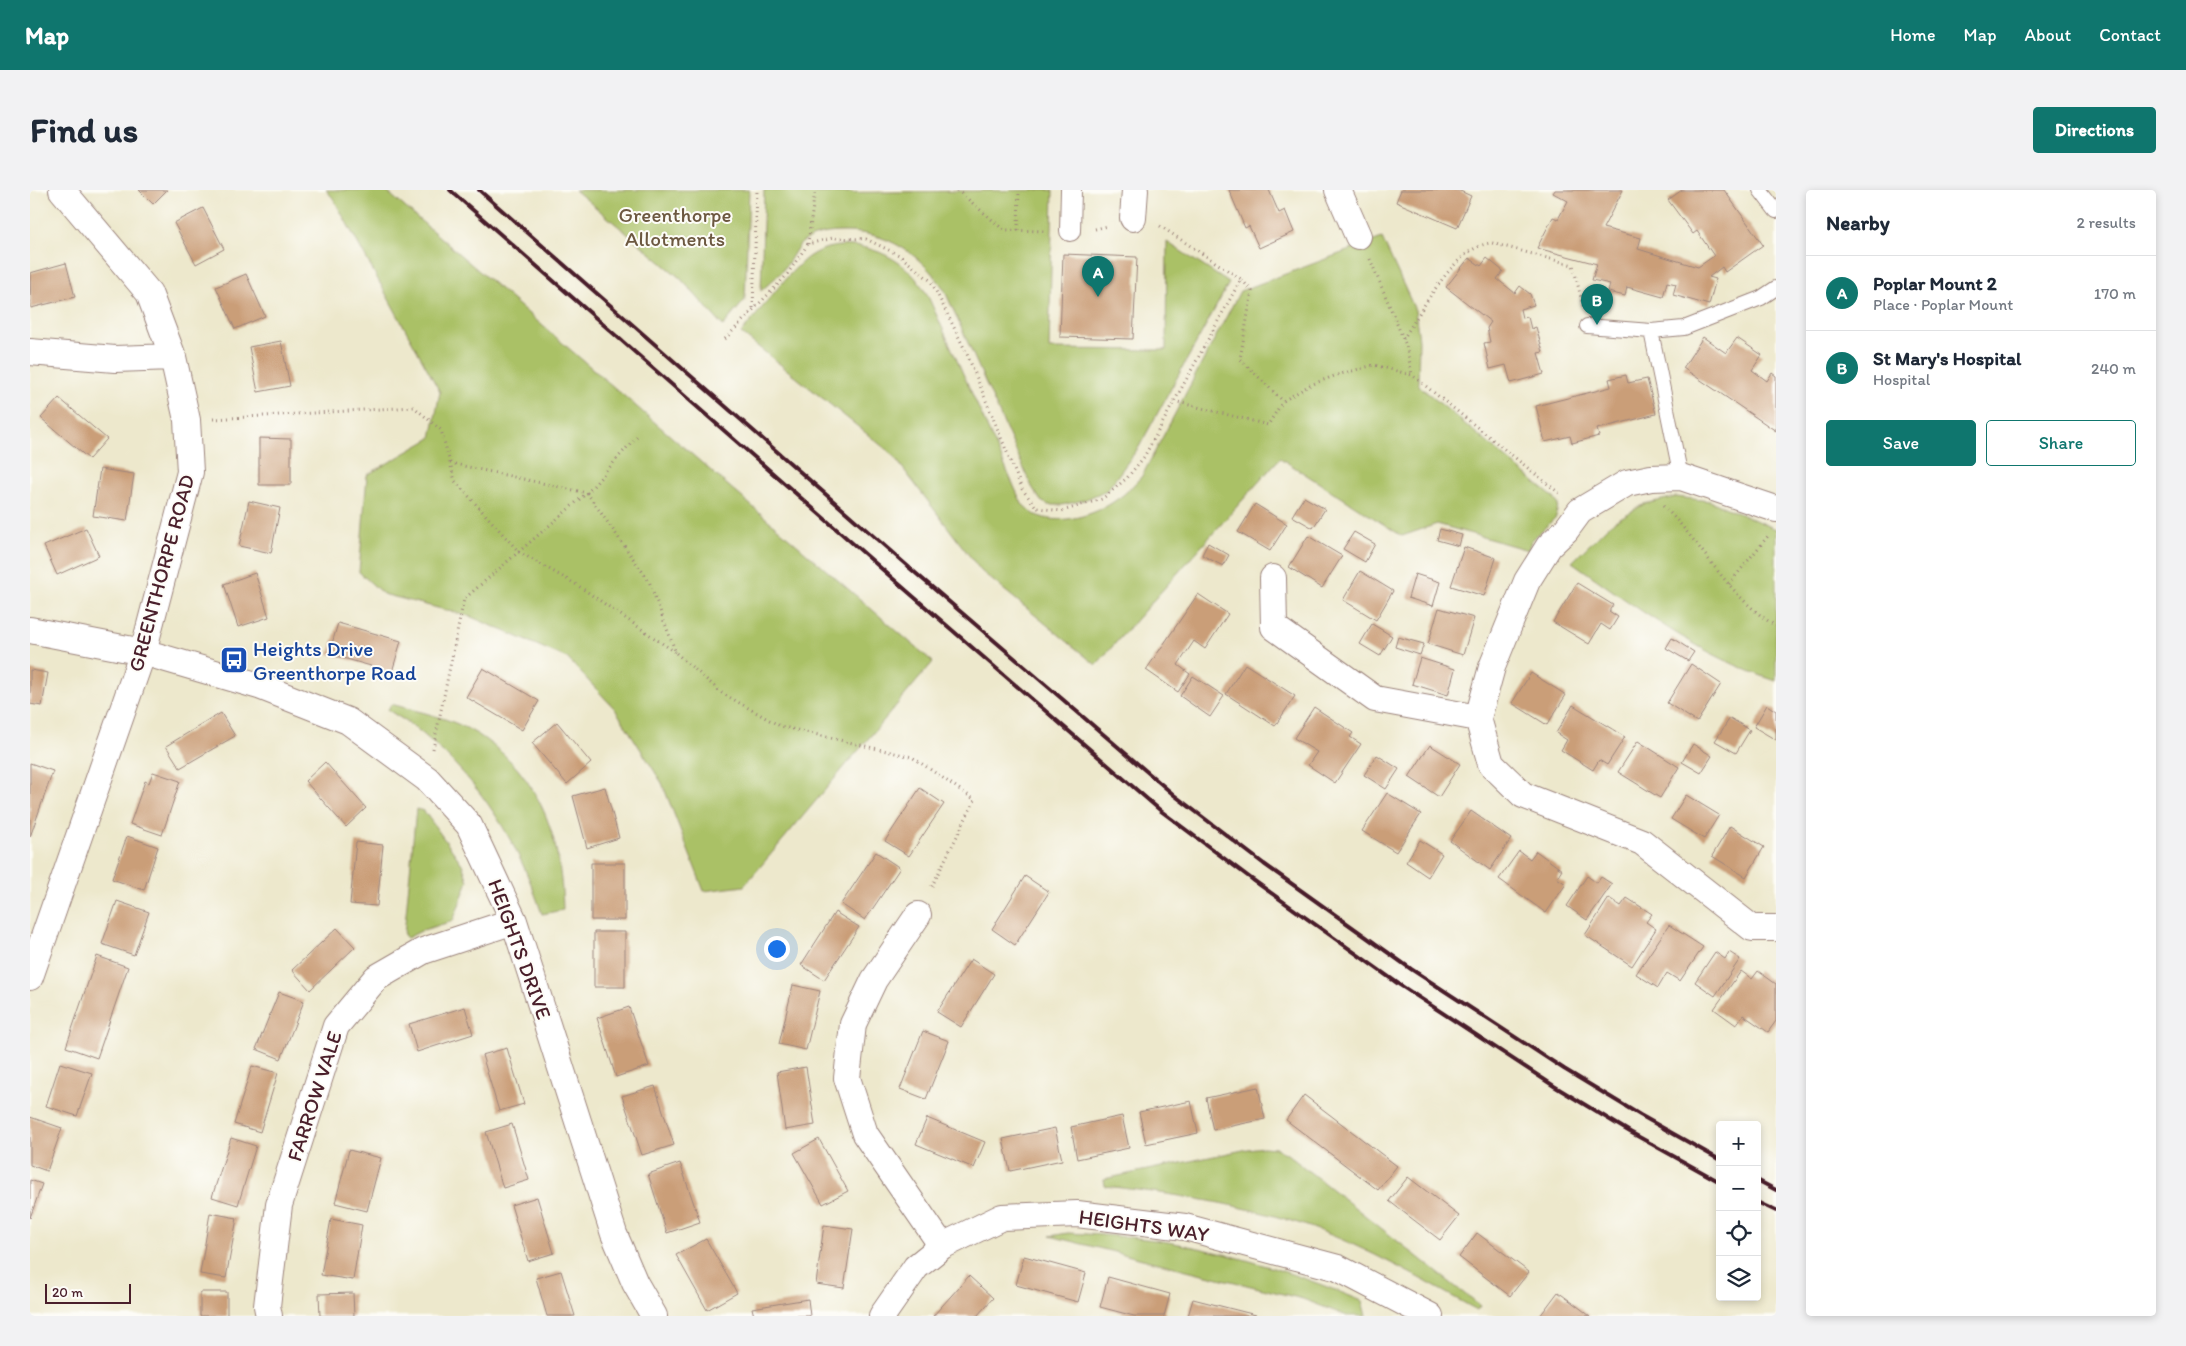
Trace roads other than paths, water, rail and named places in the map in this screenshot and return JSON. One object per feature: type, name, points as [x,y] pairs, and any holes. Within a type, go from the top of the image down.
[{"type":"street","name":"GREENTHORPE ROAD","points":[[30,977],[144,652],[190,472],[187,420],[173,357],[149,293],[62,190]]},
{"type":"street","points":[[1070,231],[1071,190]]},
{"type":"street","points":[[1133,218],[1135,190]]},
{"type":"street","points":[[1338,190],[1358,236]]},
{"type":"street","points":[[30,352],[115,359],[173,357]]},
{"type":"street","points":[[1773,521],[1681,477],[1651,478],[1627,483],[1580,511],[1566,530],[1549,546],[1526,581],[1492,667],[1478,718],[1491,764],[1523,795],[1642,842],[1752,928],[1776,928]]},
{"type":"street","points":[[1273,578],[1266,633],[1374,699],[1478,718]]},
{"type":"street","name":"HEIGHTS DRIVE","points":[[30,630],[144,652],[259,686],[348,721],[427,779],[470,825],[514,921],[614,1234],[635,1283],[654,1316]]},
{"type":"street","points":[[918,915],[874,980],[853,1024],[847,1078],[865,1134],[942,1246]]},
{"type":"street","name":"FARROW VALE","points":[[268,1316],[267,1306],[279,1205],[336,1026],[376,978],[423,951],[514,921]]},
{"type":"street","name":"HEIGHTS WAY","points":[[882,1316],[916,1267],[942,1246],[1002,1217],[1076,1214],[1185,1227],[1338,1268],[1430,1316]]},
{"type":"lane","points":[[1760,190],[1776,211]]},
{"type":"lane","points":[[1587,326],[1651,331],[1684,328],[1761,298],[1776,288]]},
{"type":"lane","points":[[1651,331],[1681,477]]},
{"type":"railway","points":[[450,190],[1161,811],[1253,880],[1400,985],[1554,1086],[1630,1132],[1716,1180]]},
{"type":"railway","points":[[479,190],[912,570],[1174,795],[1264,864],[1411,969],[1564,1069],[1716,1158]]},
{"type":"railway","points":[[1761,1182],[1776,1190]]},
{"type":"railway","points":[[1761,1204],[1776,1211]]},
{"type":"place","name":"Poplar Mount 2","points":[[1098,297]]},
{"type":"place","name":"St Mary's Hospital","points":[[1597,325]]},
{"type":"place","name":"Heights Drive Greenthorpe Road","points":[[234,660]]},
{"type":"park label","name":"Greenthorpe Allotments","points":[[675,226]]}]
